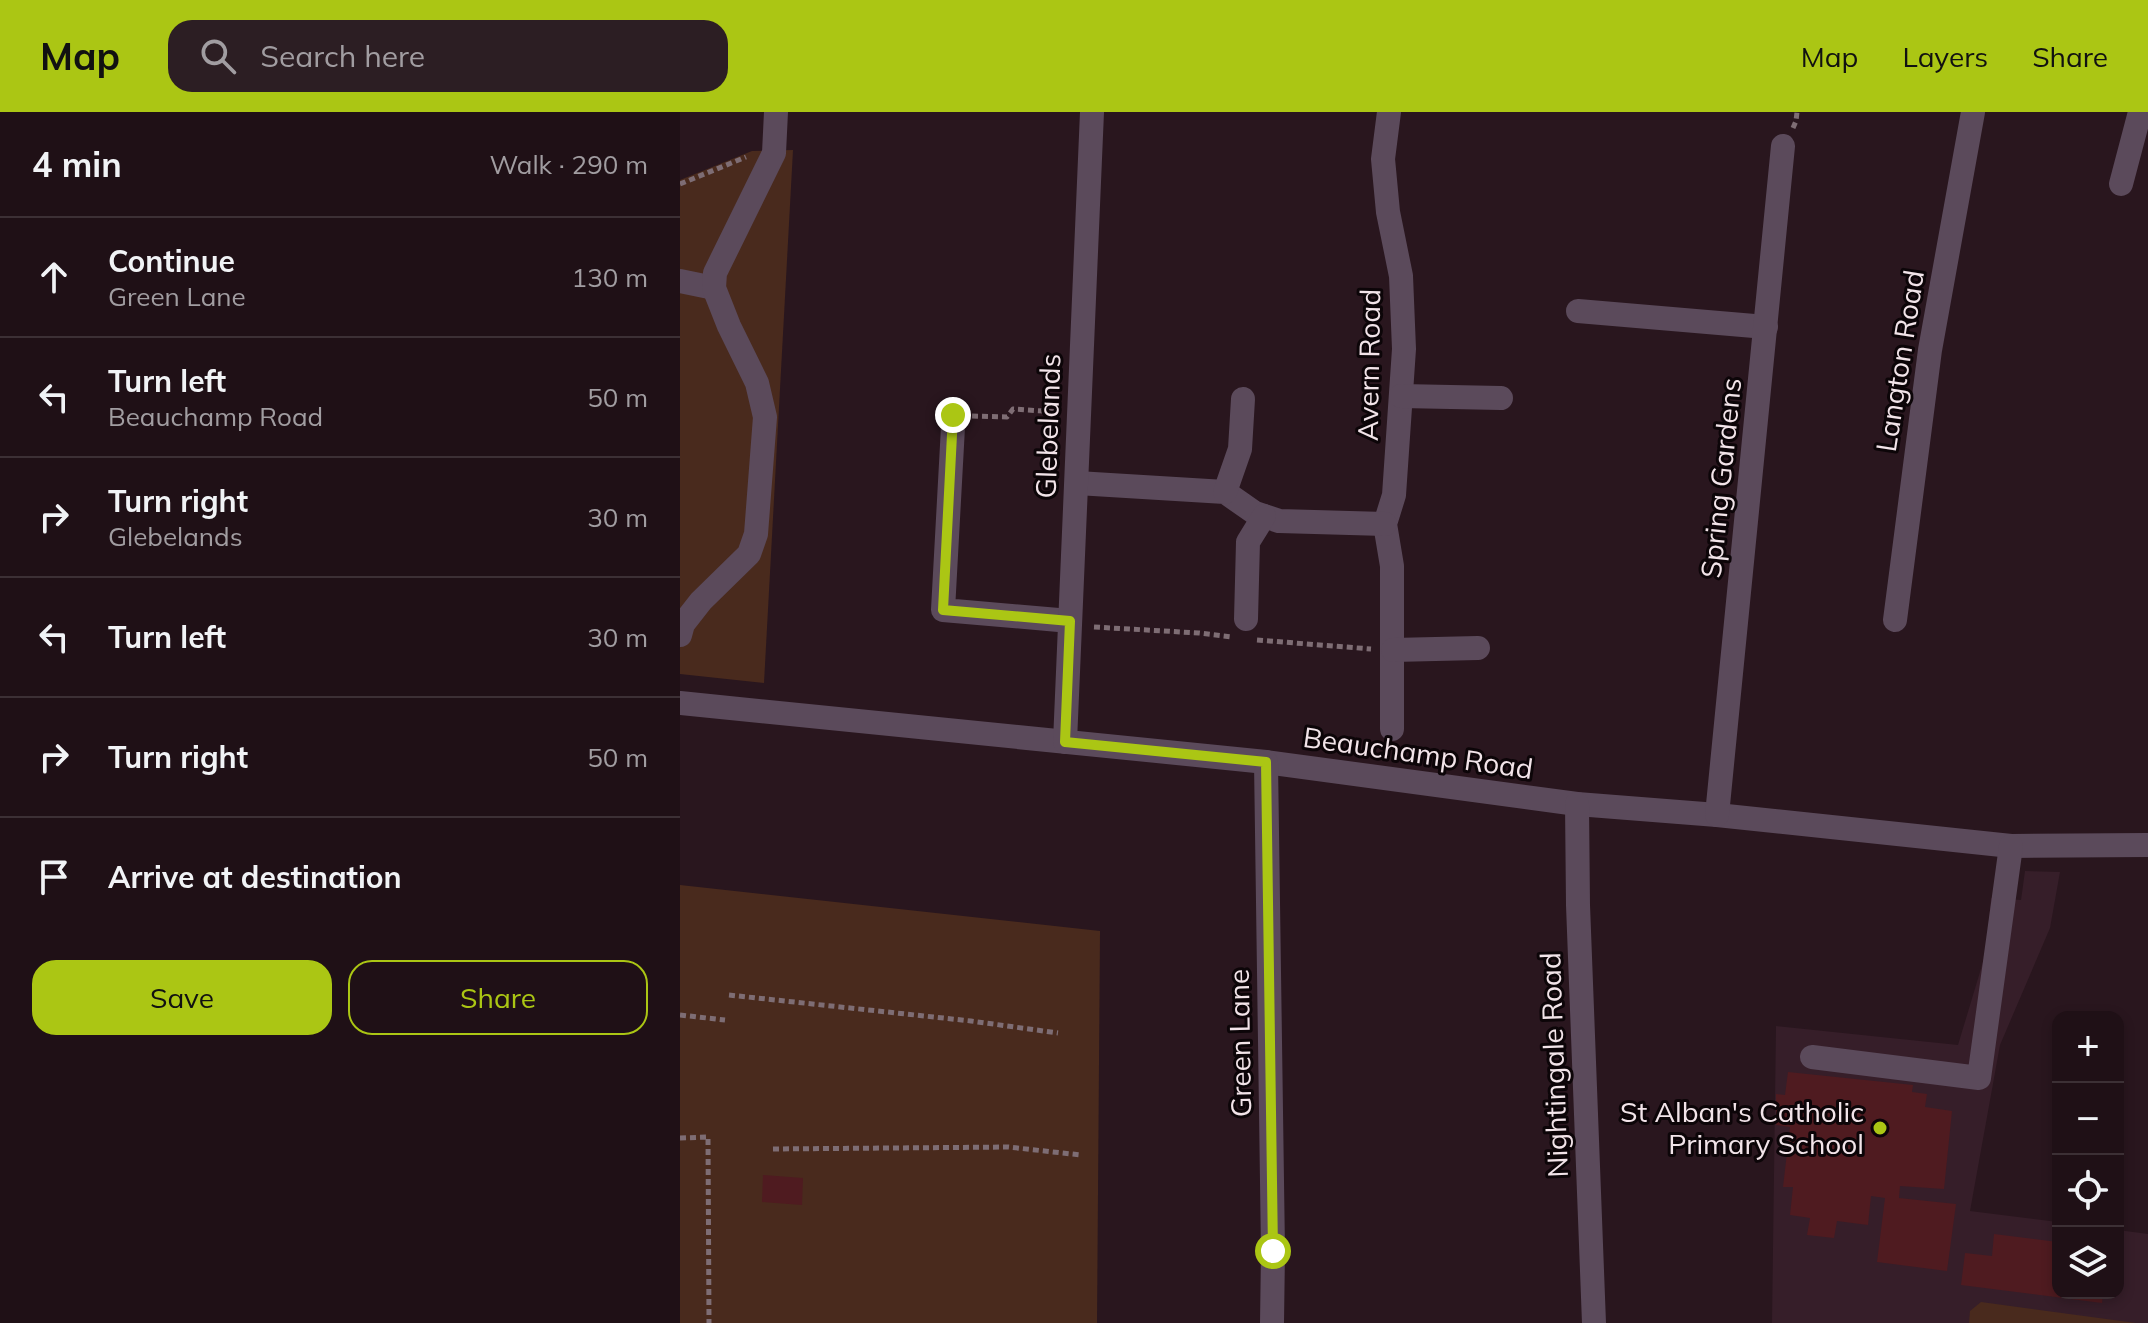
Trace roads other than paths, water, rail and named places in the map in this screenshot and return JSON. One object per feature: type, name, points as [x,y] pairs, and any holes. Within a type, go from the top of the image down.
[{"type":"street","points":[[680,635],[683,624],[701,601],[749,554],[756,534],[765,417],[757,383],[714,288],[715,273],[774,153],[776,112]]},
{"type":"street","name":"Glebelands","points":[[1065,742],[1092,112]]},
{"type":"street","name":"Avern Road","points":[[1389,112],[1383,159],[1388,212],[1401,276],[1404,349],[1394,495],[1385,524],[1392,566],[1392,729]]},
{"type":"street","name":"Langton Road","points":[[1895,620],[1930,350],[1973,112]]},
{"type":"street","points":[[2121,184],[2140,112]]},
{"type":"street","name":"Spring Gardens","points":[[1717,815],[1783,146]]},
{"type":"street","points":[[680,281],[714,288]]},
{"type":"street","points":[[1578,311],[1766,327]]},
{"type":"street","points":[[1401,396],[1501,398]]},
{"type":"street","points":[[1225,492],[1240,449],[1243,399]]},
{"type":"street","points":[[953,427],[943,610],[1070,621]]},
{"type":"street","points":[[1077,483],[1225,492],[1255,513],[1279,521],[1385,524]]},
{"type":"street","points":[[1246,619],[1248,542],[1264,516]]},
{"type":"street","points":[[1393,650],[1478,648]]},
{"type":"street","name":"Beauchamp Road","points":[[680,703],[1266,762],[1577,804],[1717,815],[2011,846],[2148,845]]},
{"type":"street","name":"Green Lane","points":[[1266,762],[1272,1323]]},
{"type":"street","name":"Nightingale Road","points":[[1577,804],[1594,1323]]},
{"type":"street","points":[[1812,1057],[1979,1078],[2011,846]]},
{"type":"place","name":"St Alban's Catholic Primary School","points":[[1880,1128]]}]
